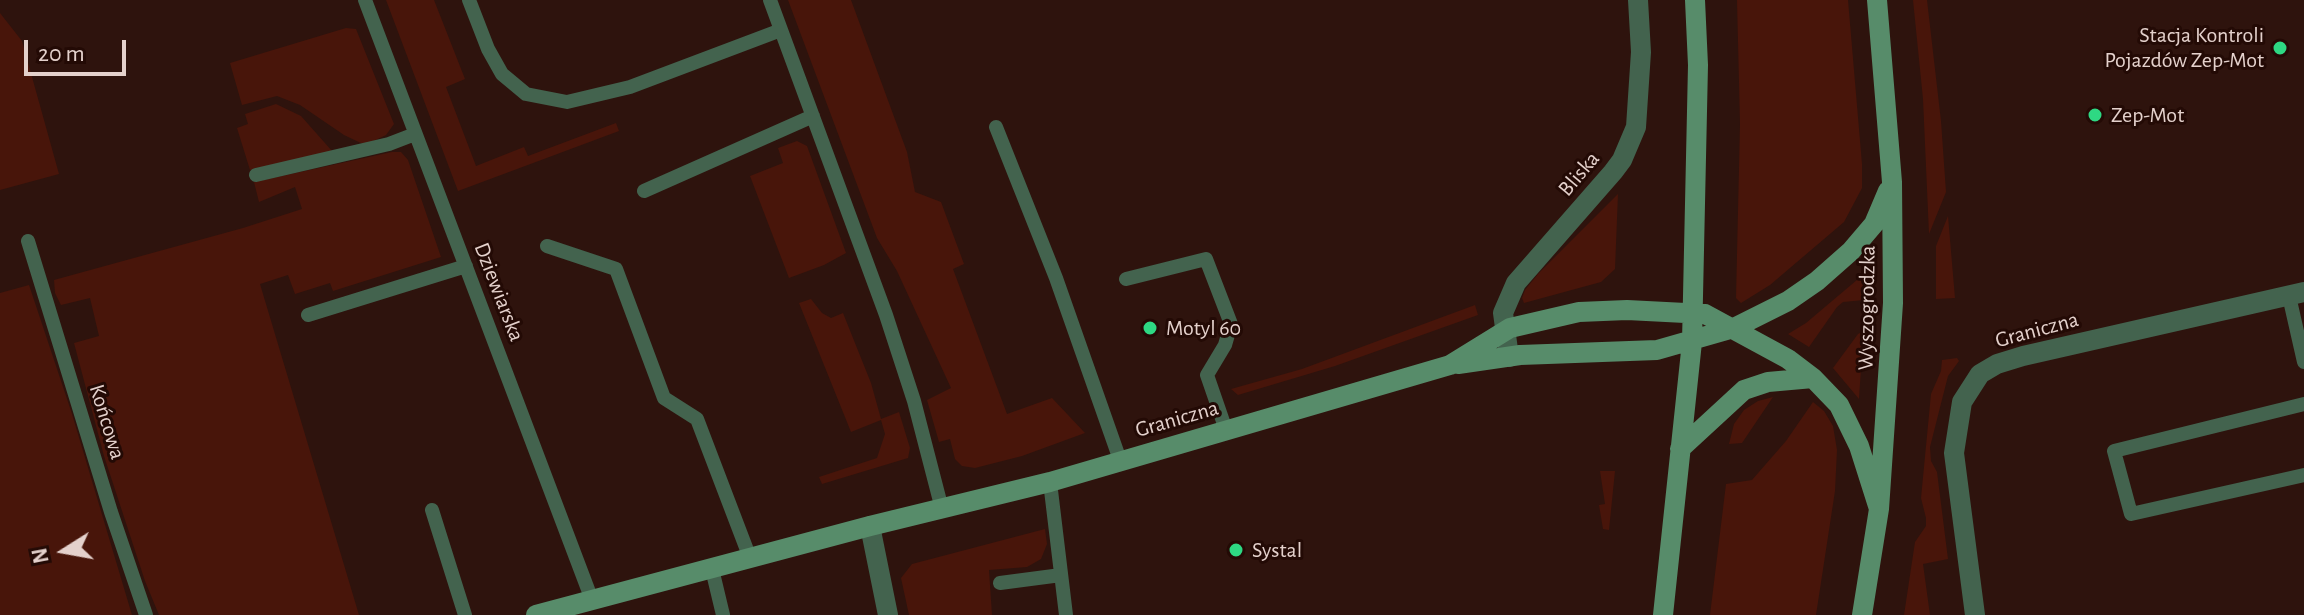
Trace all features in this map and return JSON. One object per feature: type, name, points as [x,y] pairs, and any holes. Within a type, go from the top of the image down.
[{"type":"street","name":"Bliska","points":[[1509,357],[1503,313],[1516,283],[1622,160],[1636,127],[1641,52],[1638,0]]},
{"type":"street","points":[[1663,615],[1692,342],[1698,65],[1695,0]]},
{"type":"street","name":"Wyszogrodzka","points":[[1862,615],[1879,509],[1892,342],[1892,182],[1877,0]]},
{"type":"street","points":[[1450,365],[1509,357],[1657,350],[1734,328],[1788,301],[1851,251],[1874,224],[1892,182]]},
{"type":"street","name":"Graniczna","points":[[1975,615],[1954,453],[1962,402],[1980,374],[1997,364],[2023,356],[2297,294]]},
{"type":"street","name":"Graniczna","points":[[536,615],[870,526],[1050,482],[1450,365],[1504,332],[1579,312],[1705,314],[1788,359],[1813,378],[1839,405],[1850,425],[1879,509]]},
{"type":"street","points":[[1680,449],[1744,390],[1768,382],[1813,378]]},
{"type":"street","points":[[870,526],[888,615]]},
{"type":"lane","name":"Dziewiarska","points":[[365,0],[592,600]]},
{"type":"lane","points":[[469,0],[488,49],[502,74],[526,94],[567,102],[630,87],[781,30]]},
{"type":"lane","points":[[770,0],[863,247],[914,401],[942,509]]},
{"type":"lane","points":[[644,191],[813,116]]},
{"type":"lane","points":[[996,127],[1056,278],[1120,460]]},
{"type":"lane","points":[[256,175],[389,144],[415,134]]},
{"type":"lane","name":"Końcowa","points":[[28,241],[146,615]]},
{"type":"lane","points":[[547,246],[616,269],[664,398],[697,419],[750,558]]},
{"type":"lane","points":[[1126,279],[1206,259],[1231,324],[1225,345],[1207,375],[1226,430]]},
{"type":"lane","points":[[308,315],[466,266]]},
{"type":"lane","points":[[2297,294],[2304,361]]},
{"type":"lane","points":[[2304,404],[2114,451],[2131,514],[2304,475]]},
{"type":"lane","points":[[1050,482],[1066,615]]},
{"type":"lane","points":[[432,510],[465,615]]},
{"type":"lane","points":[[712,569],[723,615]]},
{"type":"lane","points":[[1000,583],[1061,575]]},
{"type":"shaded area","points":[[386,0],[434,0],[465,79],[446,87],[476,166],[524,147],[528,156],[616,123],[619,131],[458,191]]},
{"type":"shaded area","points":[[788,0],[851,0],[907,152],[915,192],[941,202],[964,264],[953,269],[1007,414],[1052,398],[1085,433],[1022,456],[975,468],[962,466],[955,459],[950,439],[939,442],[927,400],[951,388],[897,271],[877,238]]},
{"type":"shaded area","points":[[1737,0],[1848,0],[1862,164],[1862,188],[1844,222],[1770,285],[1741,303],[1736,298],[1740,124]]},
{"type":"shaded area","points":[[1913,0],[1927,0],[1946,192],[1929,234],[1923,99]]},
{"type":"shaded area","points":[[0,13],[22,41],[59,174],[0,190]]},
{"type":"shaded area","points":[[346,28],[356,29],[394,124],[386,135],[365,145],[344,135],[300,105],[277,96],[242,105],[230,63]]},
{"type":"shaded area","points":[[276,104],[301,116],[332,151],[250,170],[237,128],[248,124],[245,114]]},
{"type":"shaded area","points":[[797,141],[807,146],[846,253],[789,278],[750,176],[783,163],[778,148]]},
{"type":"shaded area","points":[[401,152],[408,160],[441,257],[333,291],[330,283],[295,294],[288,275],[260,284],[359,615],[159,615],[104,456],[74,343],[99,336],[90,298],[61,305],[55,293],[54,280],[302,209],[295,187],[259,202],[254,182]]},
{"type":"shaded area","points":[[1618,194],[1615,269],[1601,282],[1524,303],[1525,290],[1538,274]]},
{"type":"shaded area","points":[[1948,216],[1955,298],[1936,299],[1936,246]]},
{"type":"shaded area","points":[[1864,274],[1864,300],[1843,302],[1837,307],[1809,347],[1788,334],[1806,323]]},
{"type":"shaded area","points":[[29,285],[72,414],[132,615],[0,615],[0,293]]},
{"type":"shaded area","points":[[811,299],[822,313],[831,318],[843,313],[871,383],[881,419],[899,412],[910,448],[908,458],[822,484],[819,477],[877,458],[885,434],[881,420],[851,432],[799,303]]},
{"type":"shaded area","points":[[1475,305],[1478,315],[1335,366],[1238,395],[1231,389],[1302,369]]},
{"type":"shaded area","points":[[1862,332],[1859,367],[1859,399],[1833,368]]},
{"type":"shaded area","points":[[1957,358],[1959,361],[1948,376],[1930,447],[1931,461],[1937,472],[1948,559],[1923,564],[1930,615],[1904,615],[1915,542],[1926,526],[1921,498],[1931,394],[1941,371],[1942,360]]},
{"type":"shaded area","points":[[1773,397],[1742,443],[1729,444],[1734,424],[1744,410],[1758,401]]},
{"type":"shaded area","points":[[1813,402],[1824,411],[1833,426],[1837,450],[1835,491],[1816,615],[1710,615],[1726,484],[1752,480],[1786,441]]},
{"type":"shaded area","points":[[1600,471],[1615,471],[1609,530],[1603,529],[1599,505],[1605,504]]},
{"type":"shaded area","points":[[1045,529],[1047,544],[1041,559],[1027,567],[989,570],[992,615],[909,615],[901,578],[912,564]]},
{"type":"place","name":"Stacja Kontroli Pojazdów Zep-Mot","points":[[2280,48]]},
{"type":"place","name":"Zep-Mot","points":[[2095,115]]},
{"type":"place","name":"Motyl 60","points":[[1150,328]]},
{"type":"place","name":"Systal","points":[[1236,550]]}]
